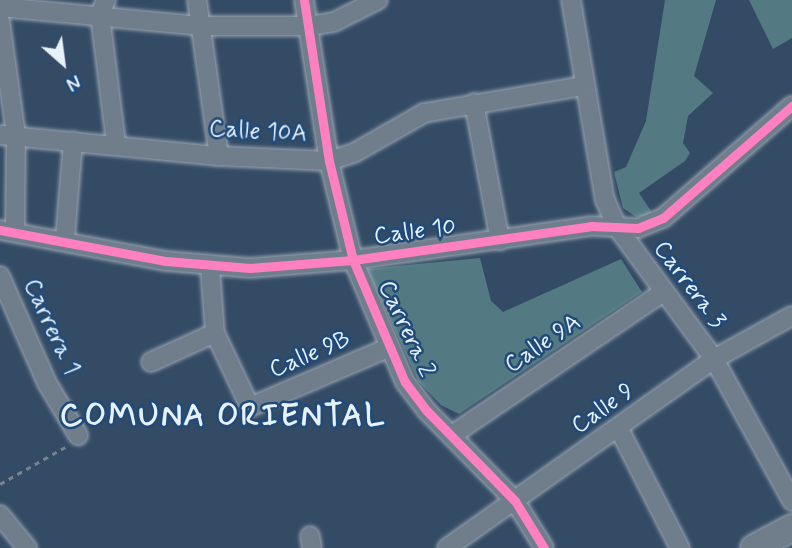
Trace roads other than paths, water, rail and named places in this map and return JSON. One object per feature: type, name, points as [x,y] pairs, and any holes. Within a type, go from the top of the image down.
[{"type":"main road","points":[[754,548],[792,527]]},
{"type":"street","points":[[2,0],[0,6],[103,8],[202,26],[309,26],[334,22],[378,0]]},
{"type":"street","points":[[197,0],[219,156]]},
{"type":"street","name":"Carrera 2","points":[[304,0],[328,161],[353,260],[405,382],[515,501],[544,548]]},
{"type":"street","name":"Carrera 3","points":[[571,0],[605,201],[617,227],[662,293],[714,359],[792,502]]},
{"type":"street","points":[[103,8],[116,144]]},
{"type":"street","points":[[0,21],[8,135],[8,231]]},
{"type":"street","name":"Calle 10A","points":[[8,135],[219,156],[328,161],[354,153],[424,113],[584,86]]},
{"type":"street","points":[[474,103],[500,241]]},
{"type":"street","name":"Calle 10","points":[[8,231],[65,239],[210,267],[353,260],[591,226],[638,228],[663,218],[790,110]]},
{"type":"street","points":[[65,239],[73,141]]},
{"type":"street","points":[[150,362],[215,333],[210,267]]},
{"type":"street","name":"Carrera 1","points":[[0,276],[47,383],[78,435]]},
{"type":"street","name":"Calle 9A","points":[[452,435],[662,293]]},
{"type":"street","name":"Calle 9","points":[[447,548],[619,429],[714,359],[792,316]]},
{"type":"street","name":"Calle 9B","points":[[215,333],[250,407],[390,347]]},
{"type":"street","points":[[619,429],[680,548]]},
{"type":"street","points":[[0,515],[27,548]]},
{"type":"district","name":"COMUNA ORIENTAL","points":[[223,416]]}]
